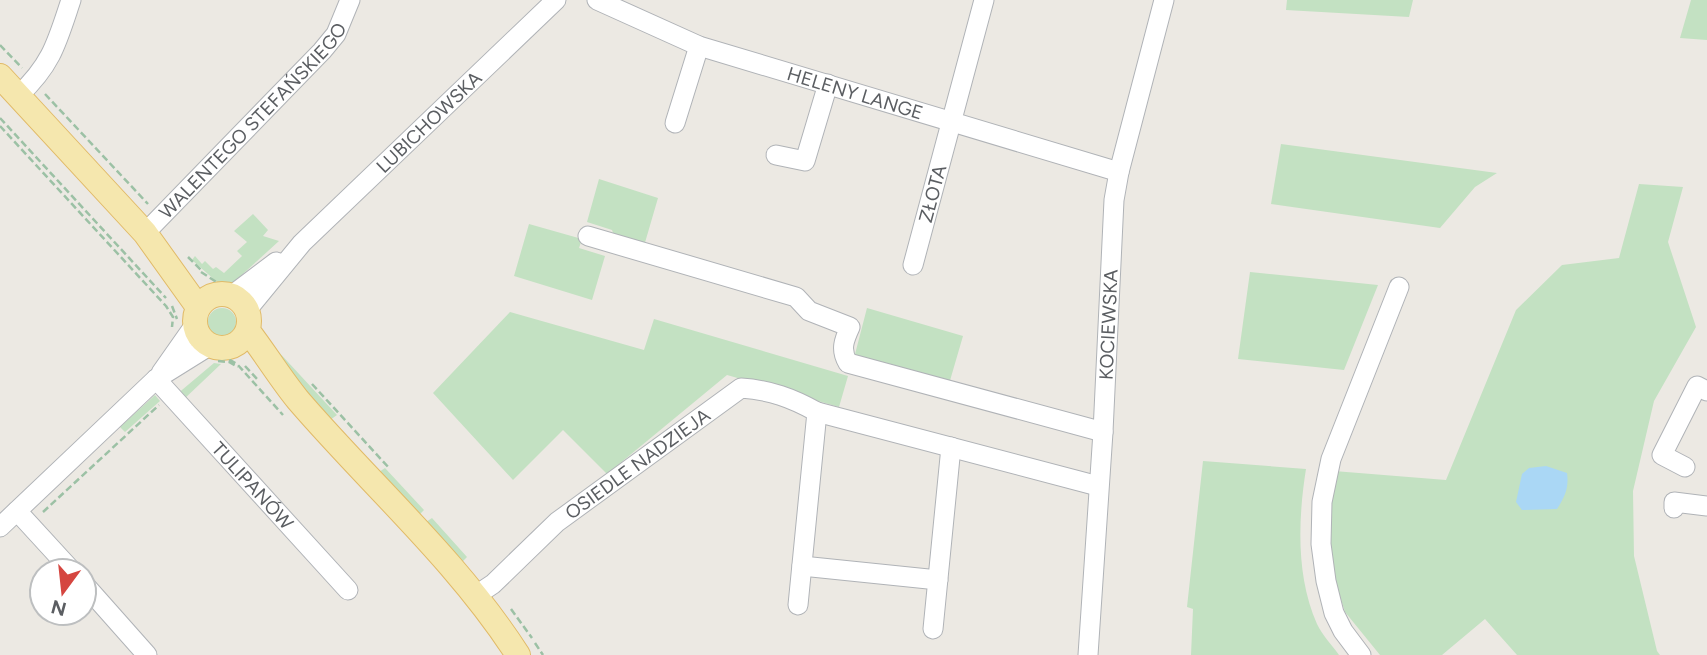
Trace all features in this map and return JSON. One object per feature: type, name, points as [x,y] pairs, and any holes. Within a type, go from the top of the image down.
[{"type":"main road","points":[[0,76],[147,235],[219,332],[458,575],[518,655]]},
{"type":"main road","points":[[147,235],[196,278],[219,332]]},
{"type":"street","points":[[19,95],[34,81],[54,53],[71,0]]},
{"type":"street","name":"WALENTEGO STEFAŃSKIEGO","points":[[147,235],[322,51],[336,34],[350,0]]},
{"type":"street","name":"LUBICHOWSKA","points":[[0,527],[23,517],[156,379],[219,332],[302,243],[556,0]]},
{"type":"street","name":"HELENY LANGE","points":[[597,0],[699,46],[1119,172]]},
{"type":"street","name":"ZŁOTA","points":[[913,265],[984,0]]},
{"type":"street","name":"KOCIEWSKA","points":[[1088,655],[1103,432],[1114,200],[1164,0]]},
{"type":"street","points":[[675,123],[699,46]]},
{"type":"street","points":[[776,155],[806,161],[828,84]]},
{"type":"street","points":[[588,236],[796,297],[809,311],[849,327],[843,344],[844,357],[848,363],[1103,432]]},
{"type":"street","points":[[1361,655],[1334,613],[1325,581],[1321,544],[1322,502],[1331,459],[1399,287]]},
{"type":"street","name":"LUBICHOWSKA","points":[[156,379],[219,332]]},
{"type":"street","name":"TULIPANÓW","points":[[156,379],[348,590]]},
{"type":"street","points":[[1685,467],[1662,455],[1697,386],[1707,391]]},
{"type":"street","name":"OSIEDLE NADZIEJA","points":[[475,596],[492,584],[557,522],[741,388],[762,389],[789,397],[817,412],[1098,486]]},
{"type":"street","points":[[798,605],[817,412]]},
{"type":"street","points":[[933,629],[951,447]]},
{"type":"street","points":[[1674,508],[1674,502],[1707,506]]},
{"type":"street","points":[[23,517],[59,557]]},
{"type":"street","points":[[802,566],[938,580]]},
{"type":"street","points":[[98,600],[147,655]]},
{"type":"path","points":[[0,118],[170,302],[177,316],[219,332]]},
{"type":"path","points":[[0,126],[166,306],[173,317],[171,342],[219,332]]},
{"type":"path","points":[[196,278],[202,271],[215,283],[219,332]]},
{"type":"path","points":[[166,306],[170,302]]},
{"type":"path","points":[[267,404],[286,399]]},
{"type":"path","points":[[23,517],[120,440]]},
{"type":"green space","points":[[1287,0],[1413,0],[1409,17],[1286,10]]},
{"type":"green space","points":[[1691,0],[1707,0],[1707,40],[1680,38]]},
{"type":"green space","points":[[1281,144],[1497,173],[1475,187],[1440,228],[1271,204]]},
{"type":"green space","points":[[599,179],[658,198],[644,246],[615,238],[612,230],[587,222]]},
{"type":"green space","points":[[1639,184],[1683,187],[1668,242],[1696,327],[1654,401],[1633,491],[1634,556],[1660,655],[1517,655],[1485,619],[1442,655],[1380,655],[1345,612],[1329,562],[1326,511],[1334,471],[1446,480],[1516,310],[1562,265],[1619,258]]},
{"type":"green space","points":[[253,214],[268,230],[263,236],[279,241],[233,283],[217,282],[192,260],[195,256],[202,264],[205,261],[213,269],[216,267],[224,273],[242,256],[237,251],[247,242],[234,231]]},
{"type":"green space","points":[[529,224],[582,239],[579,248],[605,256],[592,300],[514,276]]},
{"type":"green space","points":[[1250,272],[1378,285],[1344,370],[1238,359]]},
{"type":"green space","points":[[222,308],[232,312],[236,322],[232,332],[222,336],[212,332],[208,322],[212,312]]},
{"type":"green space","points":[[867,308],[963,336],[949,384],[854,358]]},
{"type":"green space","points":[[510,312],[644,350],[654,319],[848,376],[839,407],[727,375],[607,474],[563,430],[513,480],[433,393]]},
{"type":"green space","points":[[275,348],[337,415],[330,420],[269,350]]},
{"type":"green space","points":[[214,363],[221,364],[182,401],[176,395]]},
{"type":"green space","points":[[155,395],[160,401],[125,432],[120,427]]},
{"type":"green space","points":[[1203,461],[1306,469],[1300,528],[1305,587],[1317,624],[1339,655],[1191,655],[1193,609],[1187,607]]},
{"type":"green space","points":[[385,468],[424,510],[419,515],[379,472]]},
{"type":"green space","points":[[432,518],[467,557],[462,562],[426,522]]},
{"type":"water","points":[[1546,466],[1567,473],[1567,488],[1562,500],[1557,509],[1522,510],[1516,502],[1522,474],[1529,468]]}]
